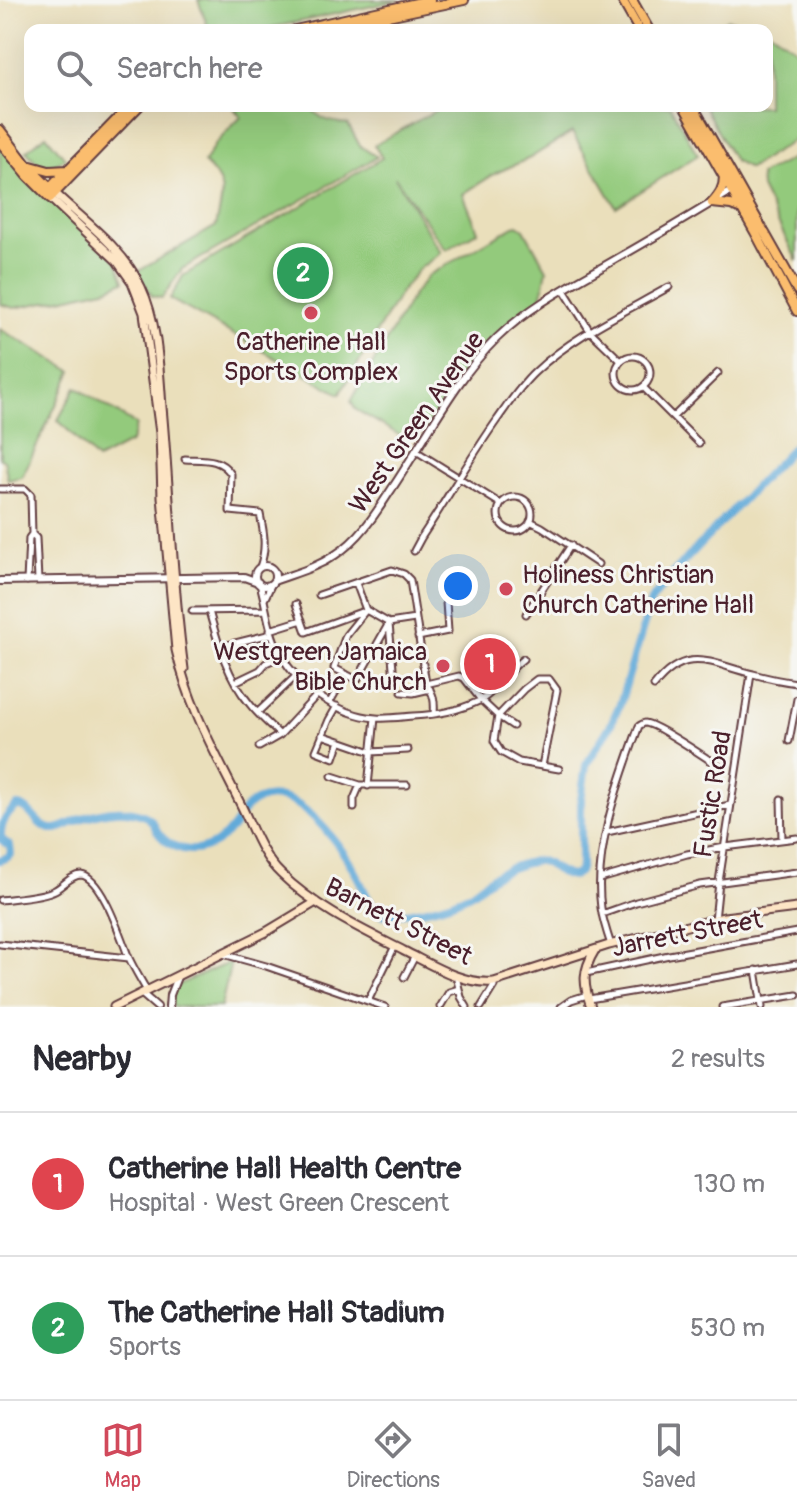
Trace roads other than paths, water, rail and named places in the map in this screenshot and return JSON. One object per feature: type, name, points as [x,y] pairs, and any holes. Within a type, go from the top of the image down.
[{"type":"main road","points":[[322,24],[430,0]]},
{"type":"main road","points":[[350,24],[464,0]]},
{"type":"main road","points":[[622,0],[636,24]]},
{"type":"main road","points":[[632,0],[646,24]]},
{"type":"main road","points":[[50,193],[124,112]]},
{"type":"main road","points":[[50,193],[133,112]]},
{"type":"main road","points":[[687,112],[724,176],[736,188],[742,209],[797,311]]},
{"type":"main road","points":[[696,112],[736,188],[797,290]]},
{"type":"main road","points":[[0,130],[50,193]]},
{"type":"main road","points":[[0,142],[28,176],[50,193]]},
{"type":"main road","points":[[26,164],[49,171],[68,170]]},
{"type":"main road","points":[[712,203],[720,193],[724,176]]},
{"type":"main road","name":"Barnett Street","points":[[50,193],[92,227],[126,263],[141,286],[150,309],[162,398],[176,650],[203,731],[265,856],[275,869],[302,893],[350,923],[456,976],[482,983],[494,982],[611,945],[724,917],[797,908]]},
{"type":"main road","points":[[712,203],[742,209]]},
{"type":"main road","points":[[296,913],[302,893]]},
{"type":"main road","points":[[114,1007],[266,932],[316,902]]},
{"type":"main road","points":[[589,1001],[586,969],[595,950]]},
{"type":"main road","points":[[572,957],[586,969]]},
{"type":"street","name":"West Green Avenue","points":[[273,582],[322,563],[357,538],[456,390],[496,339],[539,305],[736,188]]},
{"type":"street","points":[[414,551],[485,436],[518,390],[547,361],[590,331],[669,287]]},
{"type":"street","points":[[564,290],[590,331],[621,361]]},
{"type":"street","points":[[635,356],[647,363],[650,375],[643,387],[633,391],[619,384],[616,375],[621,361],[626,357],[635,356]]},
{"type":"street","points":[[673,417],[718,373]]},
{"type":"street","points":[[643,387],[699,443]]},
{"type":"street","points":[[416,451],[501,504]]},
{"type":"street","points":[[185,459],[213,460],[228,468],[231,474],[230,511],[260,514],[264,556],[255,576],[271,632],[296,676],[317,695],[337,706],[375,718],[452,711],[481,700],[523,659]]},
{"type":"street","points":[[0,489],[25,489],[32,498],[27,581]]},
{"type":"street","points":[[510,498],[525,500],[531,509],[530,521],[520,530],[506,528],[499,519],[501,504],[510,498]]},
{"type":"street","points":[[530,521],[598,564]]},
{"type":"street","points":[[32,534],[36,538],[38,580]]},
{"type":"street","points":[[526,614],[571,545]]},
{"type":"street","points":[[264,556],[276,575],[264,599]]},
{"type":"street","points":[[244,577],[259,568],[272,568],[287,576]]},
{"type":"street","points":[[319,595],[392,570],[410,580],[428,687],[435,701],[434,714]]},
{"type":"street","points":[[0,581],[244,577],[266,586],[273,582]]},
{"type":"street","points":[[356,583],[366,610],[389,623],[415,619]]},
{"type":"street","points":[[418,637],[448,631],[446,602]]},
{"type":"street","points":[[296,604],[306,632],[366,610]]},
{"type":"street","points":[[192,611],[265,610]]},
{"type":"street","points":[[366,610],[346,635],[334,668],[357,680],[389,623]]},
{"type":"street","points":[[209,611],[219,647],[235,682],[280,735]]},
{"type":"street","points":[[219,647],[302,620]]},
{"type":"street","points":[[389,623],[394,679]]},
{"type":"street","points":[[235,682],[282,656]]},
{"type":"street","points":[[654,686],[673,666],[698,660],[797,683]]},
{"type":"street","points":[[330,702],[346,674]]},
{"type":"street","name":"Fustic Road","points":[[715,920],[751,674]]},
{"type":"street","points":[[258,712],[296,676]]},
{"type":"street","points":[[402,692],[413,693],[459,676],[498,716],[513,726]]},
{"type":"street","points":[[542,766],[557,690],[549,679],[537,679],[498,716],[494,741],[501,752],[519,762],[559,769]]},
{"type":"street","points":[[259,747],[280,735],[317,695]]},
{"type":"street","points":[[789,741],[797,699]]},
{"type":"street","points":[[337,706],[316,751],[333,758],[340,741]]},
{"type":"street","points":[[368,786],[375,718]]},
{"type":"street","points":[[611,945],[602,914],[600,862],[618,784],[640,724],[649,724],[720,767]]},
{"type":"street","points":[[321,739],[340,741],[371,752],[408,750]]},
{"type":"street","points":[[332,776],[368,786],[407,785]]},
{"type":"street","points":[[354,808],[360,785]]},
{"type":"street","points":[[781,799],[782,840]]},
{"type":"street","points":[[607,832],[730,805]]},
{"type":"street","points":[[600,879],[687,854],[797,838]]},
{"type":"street","points":[[602,914],[700,885],[797,872]]},
{"type":"street","points":[[0,900],[48,893],[74,877],[86,877],[94,883],[109,908],[145,993],[157,1007]]},
{"type":"street","name":"Jarrett Street","points":[[586,969],[797,932]]},
{"type":"street","points":[[0,944],[129,958]]},
{"type":"street","points":[[368,1001],[395,946]]},
{"type":"street","points":[[222,954],[385,1007]]},
{"type":"street","points":[[404,977],[415,956]]},
{"type":"street","points":[[561,1007],[571,1000],[589,1001],[797,964]]},
{"type":"street","points":[[756,970],[762,1004]]},
{"type":"street","points":[[456,976],[467,1007]]},
{"type":"street","points":[[169,1007],[177,977]]},
{"type":"street","points":[[481,1007],[494,982]]},
{"type":"street","points":[[440,1007],[449,992],[459,989]]},
{"type":"street","points":[[722,1007],[762,1004],[797,995]]},
{"type":"waterway","points":[[0,860],[11,853],[10,846],[1,839],[2,829],[7,816],[17,806],[26,809],[41,825],[51,829],[100,813],[136,813],[150,820],[170,844],[192,850],[206,848],[223,837],[252,803],[276,797],[293,802],[321,825],[352,866],[371,903],[384,915],[449,903],[468,895],[503,872],[534,861],[544,862],[573,876],[579,872],[581,865],[581,800],[586,765],[620,704],[651,601],[671,575],[797,443]]},
{"type":"place","name":"The Catherine Hall Stadium","points":[[303,273]]},
{"type":"place","name":"Catherine Hall Sports Complex","points":[[311,313]]},
{"type":"place","name":"Holiness Christian Church Catherine Hall","points":[[506,589]]},
{"type":"place","name":"Catherine Hall Health Centre","points":[[490,664]]},
{"type":"place","name":"Westgreen Jamaica Bible Church","points":[[443,666]]}]
